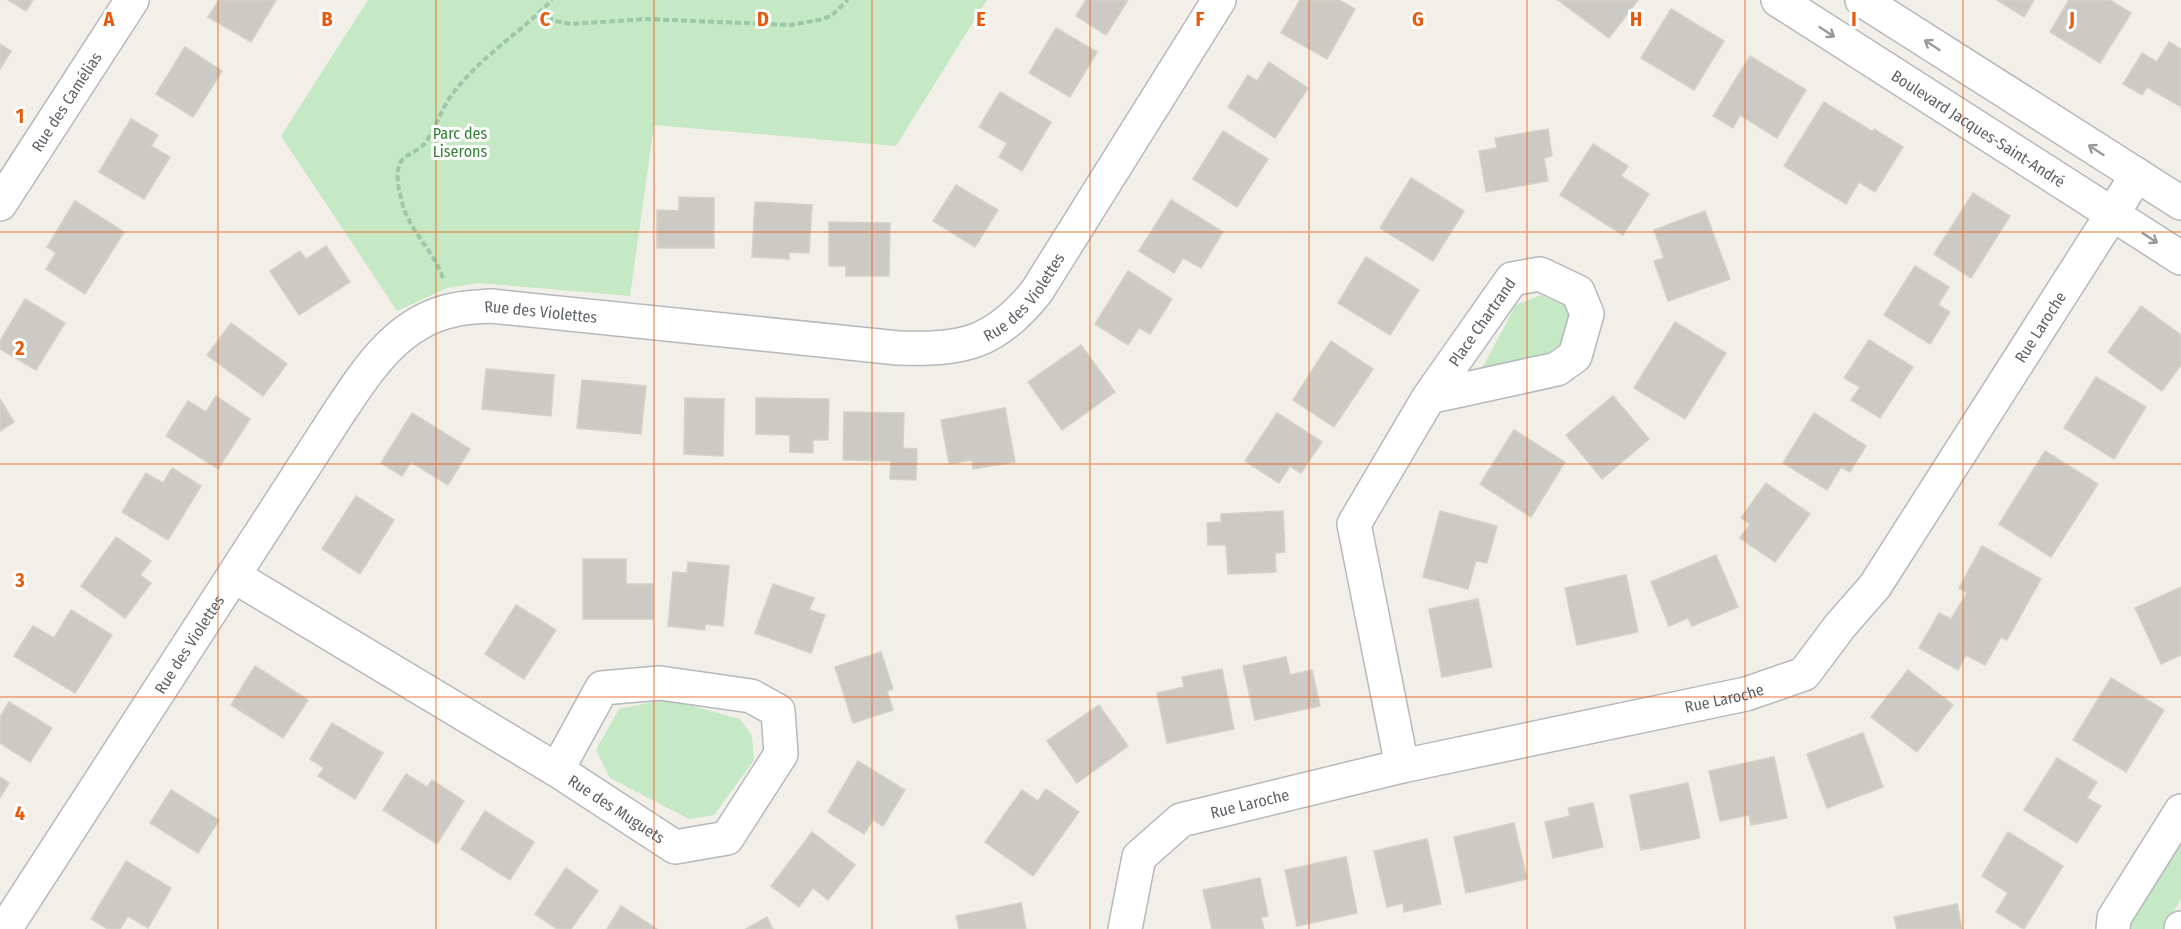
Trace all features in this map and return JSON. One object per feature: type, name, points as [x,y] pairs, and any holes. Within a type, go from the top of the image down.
[{"type":"street","name":"Rue des Camélias","points":[[0,204],[132,0]]},
{"type":"street","name":"Rue des Violettes","points":[[5,929],[336,417],[374,361],[400,335],[426,319],[453,310],[509,306],[921,348],[957,346],[973,342],[993,332],[1027,304],[1048,276],[1219,0]]},
{"type":"street","name":"Boulevard Jacques-Saint-André","points":[[1778,0],[2181,258]]},
{"type":"street","points":[[1862,0],[2181,204]]},
{"type":"street","name":"Rue Laroche","points":[[1125,929],[1139,857],[1181,820],[1402,766],[1746,694],[1804,674],[1840,626],[1875,586],[2137,175]]},
{"type":"street","name":"Place Chartrand","points":[[1402,766],[1354,524],[1429,397],[1512,279],[1540,274],[1578,292],[1587,315],[1575,356],[1557,369],[1429,397]]},
{"type":"street","name":"Rue des Muguets","points":[[234,576],[557,770],[675,847],[727,838],[781,754],[778,711],[751,696],[660,682],[602,688],[557,770]]},
{"type":"street","points":[[2113,929],[2114,918],[2181,811]]},
{"type":"path","points":[[444,281],[432,255],[409,222],[401,199],[399,166],[403,159],[424,144],[445,104],[472,70],[552,0]]},
{"type":"path","points":[[540,12],[555,21],[571,24],[647,19],[790,25],[831,16],[848,0]]},
{"type":"green space","name":"Parc des Liserons","points":[[368,0],[987,0],[896,146],[654,125],[630,296],[480,283],[447,288],[397,311],[281,136]]},
{"type":"green space","points":[[1541,295],[1568,307],[1570,325],[1561,349],[1481,370],[1516,305]]},
{"type":"green space","points":[[667,699],[740,719],[752,736],[754,760],[714,815],[689,819],[610,778],[596,750],[619,709]]},
{"type":"green space","points":[[2181,840],[2181,899],[2163,929],[2131,929],[2131,920]]},
{"type":"building","points":[[8,0],[33,0],[26,11]]},
{"type":"building","points":[[219,0],[276,0],[251,42],[208,17]]},
{"type":"building","points":[[1086,0],[1128,0],[1106,35],[1076,16]]},
{"type":"building","points":[[1300,0],[1339,0],[1355,9],[1327,59],[1281,33]]},
{"type":"building","points":[[1558,0],[1638,0],[1609,38]]},
{"type":"building","points":[[1997,0],[2034,0],[2024,17]]},
{"type":"building","points":[[2069,0],[2110,0],[2131,13],[2100,63],[2050,32]]},
{"type":"building","points":[[1671,9],[1724,41],[1694,90],[1641,58]]},
{"type":"building","points":[[1056,28],[1097,52],[1070,97],[1029,73]]},
{"type":"building","points":[[2169,42],[2181,49],[2181,107],[2147,87],[2142,95],[2123,84],[2142,53],[2157,62]]},
{"type":"building","points":[[0,44],[11,51],[0,69]]},
{"type":"building","points":[[185,47],[222,71],[193,117],[156,94]]},
{"type":"building","points":[[1750,56],[1806,90],[1777,138],[1740,115],[1733,128],[1713,116]]},
{"type":"building","points":[[1269,62],[1308,88],[1275,138],[1228,107],[1248,75],[1257,81]]},
{"type":"building","points":[[1000,92],[1051,122],[1022,171],[999,157],[1007,143],[979,127]]},
{"type":"building","points":[[1824,102],[1873,132],[1874,129],[1903,147],[1875,192],[1859,182],[1846,204],[1784,166]]},
{"type":"building","points":[[131,119],[158,135],[151,146],[170,157],[144,199],[99,172]]},
{"type":"building","points":[[1548,129],[1552,156],[1544,158],[1548,181],[1486,192],[1479,151],[1497,148],[1495,138]]},
{"type":"building","points":[[1223,131],[1268,159],[1237,207],[1193,179]]},
{"type":"building","points":[[1593,144],[1628,166],[1621,176],[1649,194],[1623,235],[1560,195]]},
{"type":"building","points":[[1411,178],[1464,211],[1433,261],[1380,228]]},
{"type":"building","points":[[956,185],[998,210],[975,247],[933,221]]},
{"type":"building","points":[[1973,193],[2010,216],[1971,278],[1934,254]]},
{"type":"building","points":[[679,197],[714,198],[714,248],[657,248],[657,210],[679,211]]},
{"type":"building","points":[[1171,200],[1223,232],[1201,268],[1183,258],[1174,273],[1139,251]]},
{"type":"building","points":[[75,201],[124,232],[85,294],[46,269],[56,253],[47,247]]},
{"type":"building","points":[[755,202],[812,205],[809,253],[789,252],[789,259],[752,257]]},
{"type":"building","points":[[1705,211],[1730,279],[1668,301],[1654,261],[1664,258],[1654,230]]},
{"type":"building","points":[[829,222],[890,223],[889,276],[846,276],[846,266],[829,266]]},
{"type":"building","points":[[326,246],[350,282],[299,315],[270,271],[300,251],[306,259]]},
{"type":"building","points":[[1366,257],[1419,290],[1390,335],[1338,303]]},
{"type":"building","points":[[1915,266],[1949,287],[1938,305],[1950,312],[1930,344],[1884,315]]},
{"type":"building","points":[[1128,271],[1172,299],[1150,334],[1139,328],[1128,345],[1095,324]]},
{"type":"building","points":[[25,299],[65,323],[36,370],[0,349],[0,341]]},
{"type":"building","points":[[2141,306],[2181,335],[2181,365],[2162,391],[2108,352]]},
{"type":"building","points":[[1675,322],[1726,353],[1685,419],[1634,388]]},
{"type":"building","points":[[231,323],[287,364],[263,396],[207,355]]},
{"type":"building","points":[[1869,340],[1913,367],[1880,418],[1851,400],[1860,387],[1844,378]]},
{"type":"building","points":[[1331,341],[1373,369],[1334,427],[1293,400]]},
{"type":"building","points":[[1081,345],[1115,392],[1062,430],[1028,382]]},
{"type":"building","points":[[486,369],[554,375],[551,416],[482,409]]},
{"type":"building","points":[[2096,377],[2146,407],[2114,459],[2064,428]]},
{"type":"building","points":[[582,380],[646,386],[641,434],[577,428]]},
{"type":"building","points":[[216,396],[250,419],[218,469],[166,436],[188,401],[206,412]]},
{"type":"building","points":[[1613,396],[1649,439],[1602,479],[1566,435]]},
{"type":"building","points":[[685,398],[724,399],[723,456],[684,454]]},
{"type":"building","points":[[756,398],[829,399],[828,440],[813,440],[813,453],[790,452],[790,435],[756,434]]},
{"type":"building","points":[[0,399],[14,422],[0,431]]},
{"type":"building","points":[[1005,408],[1015,462],[973,469],[972,460],[949,464],[941,420]]},
{"type":"building","points":[[844,412],[904,413],[903,448],[917,449],[916,480],[890,479],[891,461],[843,460]]},
{"type":"building","points":[[412,413],[470,449],[448,485],[411,462],[402,476],[381,463]]},
{"type":"building","points":[[1277,413],[1322,442],[1301,473],[1290,466],[1279,483],[1245,461]]},
{"type":"building","points":[[1814,413],[1866,446],[1850,472],[1841,467],[1827,490],[1783,463]]},
{"type":"building","points":[[1514,430],[1565,462],[1531,517],[1480,484]]},
{"type":"building","points":[[2045,451],[2098,484],[2051,557],[1999,524]]},
{"type":"building","points":[[172,468],[201,486],[168,540],[122,512],[146,473],[163,483]]},
{"type":"building","points":[[1766,483],[1810,514],[1775,562],[1740,538],[1750,524],[1741,518]]},
{"type":"building","points":[[356,496],[394,520],[360,574],[322,549]]},
{"type":"building","points":[[1283,511],[1285,552],[1275,553],[1276,572],[1228,574],[1226,545],[1208,545],[1207,523],[1221,522],[1221,514]]},
{"type":"building","points":[[1440,511],[1497,526],[1487,563],[1476,561],[1468,589],[1423,577]]},
{"type":"building","points":[[116,537],[151,561],[140,575],[151,583],[125,618],[81,586]]},
{"type":"building","points":[[1982,546],[2041,579],[2007,640],[2001,637],[1985,665],[1966,655],[1958,670],[1919,648],[1939,613],[1951,619],[1967,593],[1959,588]]},
{"type":"building","points":[[1716,555],[1738,607],[1692,626],[1688,618],[1669,626],[1651,582]]},
{"type":"building","points":[[583,559],[626,559],[626,584],[653,584],[653,619],[583,619]]},
{"type":"building","points":[[688,562],[729,566],[723,626],[705,624],[705,630],[668,626],[673,572],[687,573]]},
{"type":"building","points":[[1626,575],[1638,632],[1577,645],[1565,588]]},
{"type":"building","points":[[773,584],[814,598],[809,610],[825,615],[811,653],[755,633]]},
{"type":"building","points":[[2181,587],[2181,655],[2161,664],[2135,608]]},
{"type":"building","points":[[1478,599],[1492,667],[1442,677],[1429,609]]},
{"type":"building","points":[[516,605],[556,630],[524,679],[485,654]]},
{"type":"building","points":[[71,610],[112,635],[75,693],[14,656],[33,626],[54,638]]},
{"type":"building","points":[[881,652],[893,689],[887,691],[893,710],[853,723],[835,667]]},
{"type":"building","points":[[1286,657],[1290,675],[1312,670],[1320,706],[1255,720],[1243,666]]},
{"type":"building","points":[[255,666],[308,700],[283,738],[231,705]]},
{"type":"building","points":[[1222,669],[1234,729],[1167,743],[1157,693],[1184,687],[1182,677]]},
{"type":"building","points":[[1908,670],[1953,705],[1917,752],[1871,717]]},
{"type":"building","points":[[2111,678],[2164,710],[2126,772],[2073,740]]},
{"type":"building","points":[[9,702],[52,728],[30,762],[0,743],[0,717]]},
{"type":"building","points":[[1099,705],[1128,746],[1077,783],[1047,741]]},
{"type":"building","points":[[332,723],[383,753],[355,799],[318,776],[324,768],[310,759]]},
{"type":"building","points":[[1863,733],[1883,787],[1827,808],[1807,754]]},
{"type":"building","points":[[1774,757],[1787,818],[1751,825],[1749,815],[1720,821],[1709,771]]},
{"type":"building","points":[[2057,758],[2097,782],[2087,798],[2101,806],[2077,843],[2024,810]]},
{"type":"building","points":[[858,761],[905,790],[883,826],[873,820],[864,834],[828,812]]},
{"type":"building","points":[[406,774],[427,787],[432,780],[464,801],[437,844],[383,810]]},
{"type":"building","points":[[0,777],[9,783],[0,798]]},
{"type":"building","points":[[1688,783],[1700,838],[1641,850],[1630,795]]},
{"type":"building","points":[[1046,789],[1079,812],[1033,876],[985,842],[1022,790],[1038,801]]},
{"type":"building","points":[[171,790],[219,820],[198,853],[150,823]]},
{"type":"building","points":[[1593,803],[1603,847],[1553,858],[1545,822],[1570,816],[1568,808]]},
{"type":"building","points":[[485,811],[534,842],[510,880],[461,849]]},
{"type":"building","points":[[1514,823],[1527,879],[1466,893],[1454,837]]},
{"type":"building","points":[[812,832],[855,865],[828,900],[813,888],[799,907],[771,886]]},
{"type":"building","points":[[2008,832],[2063,866],[2024,929],[1996,912],[2008,893],[1982,876]]},
{"type":"building","points":[[1427,839],[1441,904],[1404,912],[1403,903],[1387,907],[1374,851]]},
{"type":"building","points":[[1346,857],[1357,913],[1297,926],[1285,870]]},
{"type":"building","points":[[126,861],[171,888],[148,928],[128,916],[120,929],[108,929],[91,919]]},
{"type":"building","points":[[566,868],[598,891],[571,929],[557,929],[535,914]]},
{"type":"building","points":[[1260,878],[1268,916],[1261,917],[1264,929],[1212,929],[1203,890]]},
{"type":"building","points":[[1021,903],[1026,929],[959,929],[956,916]]},
{"type":"building","points":[[1957,904],[1962,929],[1897,929],[1894,917]]},
{"type":"building","points":[[621,906],[657,929],[607,929]]},
{"type":"building","points":[[767,917],[773,929],[746,929]]}]
